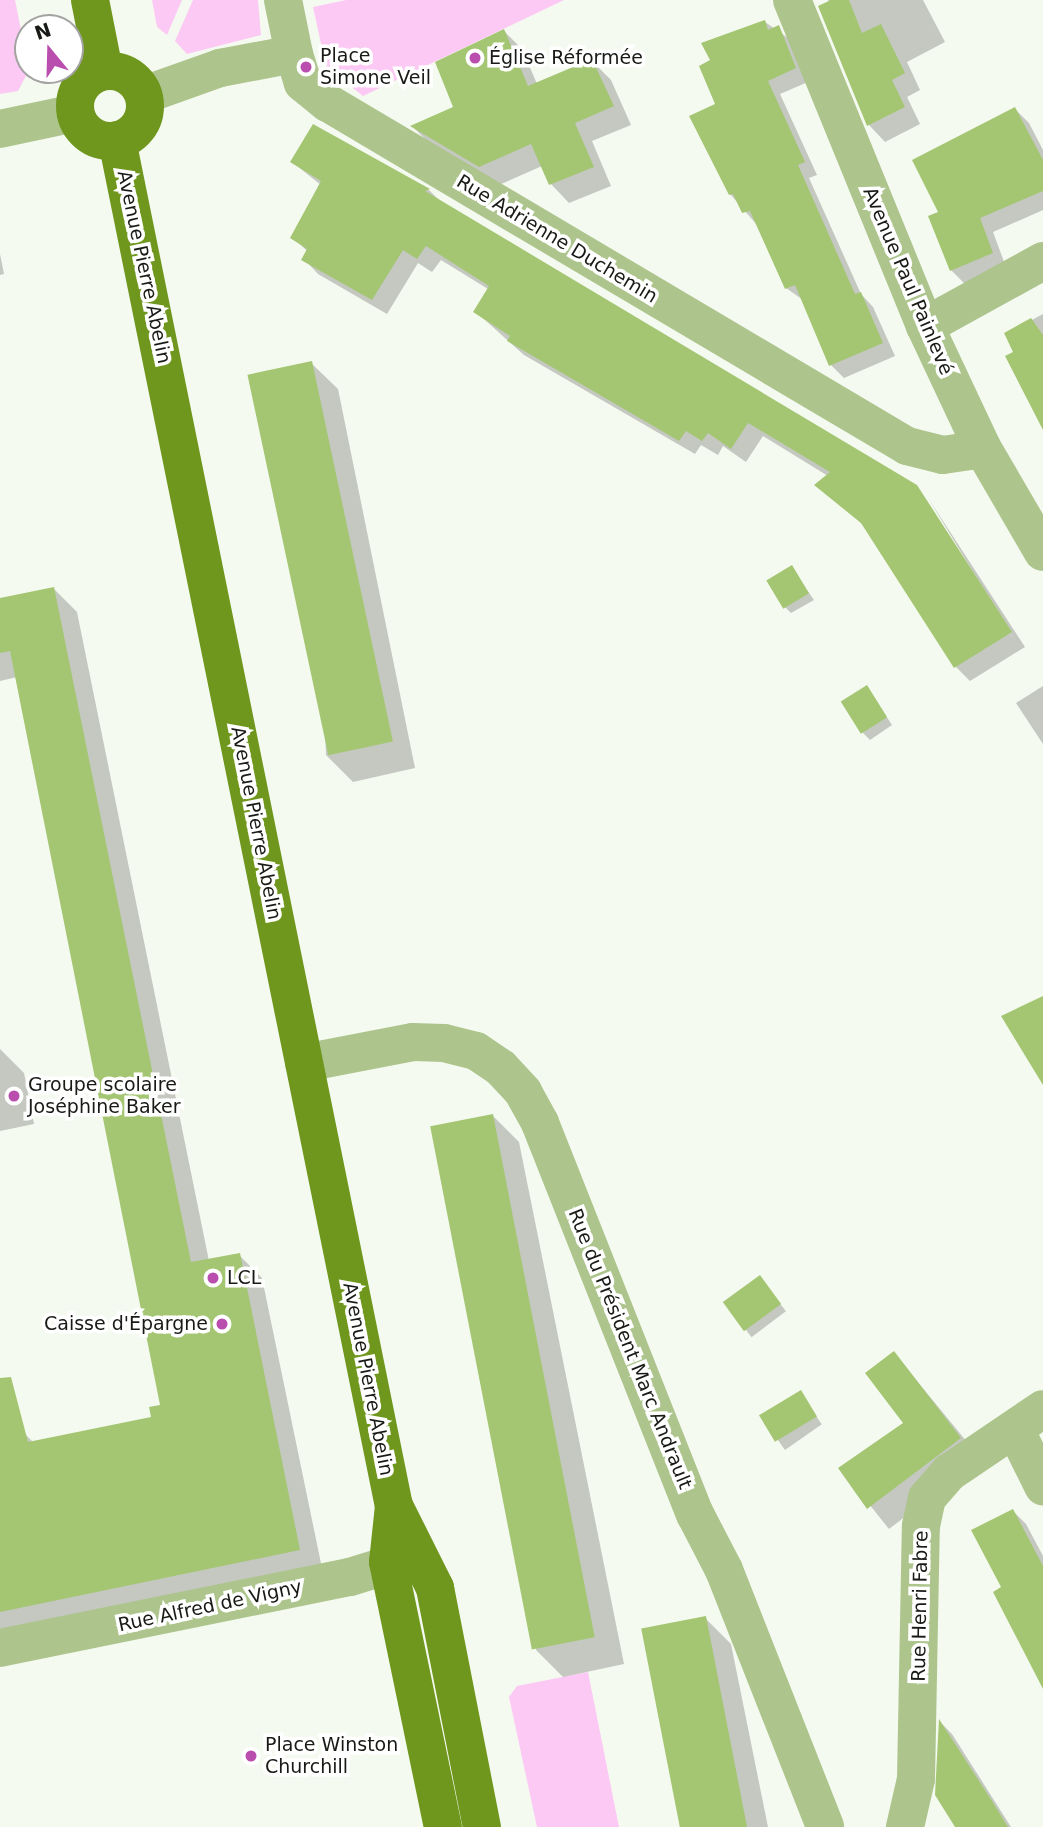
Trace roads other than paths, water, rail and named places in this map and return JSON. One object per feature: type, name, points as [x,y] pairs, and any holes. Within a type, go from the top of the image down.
[{"type":"main road","points":[[90,0],[104,71]]},
{"type":"main road","points":[[104,71],[132,78],[144,95],[144,118],[138,128],[117,140],[86,132],[75,113],[78,91],[93,75],[104,71]]},
{"type":"main road","name":"Avenue Pierre Abelin","points":[[117,140],[394,1506],[443,1827]]},
{"type":"main road","name":"Avenue Pierre Abelin","points":[[403,1559],[435,1588],[482,1827]]},
{"type":"street","points":[[144,95],[220,68],[293,54],[283,0]]},
{"type":"street","name":"Avenue Paul Painlevé","points":[[792,0],[925,326],[983,449],[1043,552]]},
{"type":"street","name":"Rue Adrienne Duchemin","points":[[293,54],[303,83],[328,103],[907,446],[943,456],[983,449]]},
{"type":"street","points":[[0,129],[75,113]]},
{"type":"street","points":[[925,326],[1043,261]]},
{"type":"street","name":"Rue du Président Marc Andrault","points":[[304,1063],[413,1042],[444,1042],[476,1051],[501,1068],[523,1092],[540,1123],[695,1514],[724,1570],[825,1827]]},
{"type":"street","name":"Rue Henri Fabre","points":[[905,1827],[916,1779],[921,1527],[927,1498],[950,1472],[1029,1419],[1043,1486]]},
{"type":"street","name":"Rue Alfred de Vigny","points":[[0,1648],[374,1572],[403,1559]]},
{"type":"place","name":"Église Réformée","points":[[475,58]]},
{"type":"place","name":"Place Simone Veil","points":[[306,67]]},
{"type":"place","name":"Groupe scolaire Joséphine Baker","points":[[14,1096]]},
{"type":"place","name":"LCL","points":[[213,1278]]},
{"type":"place","name":"Caisse d'Épargne","points":[[222,1324]]},
{"type":"place","name":"Place Winston Churchill","points":[[251,1756]]}]
